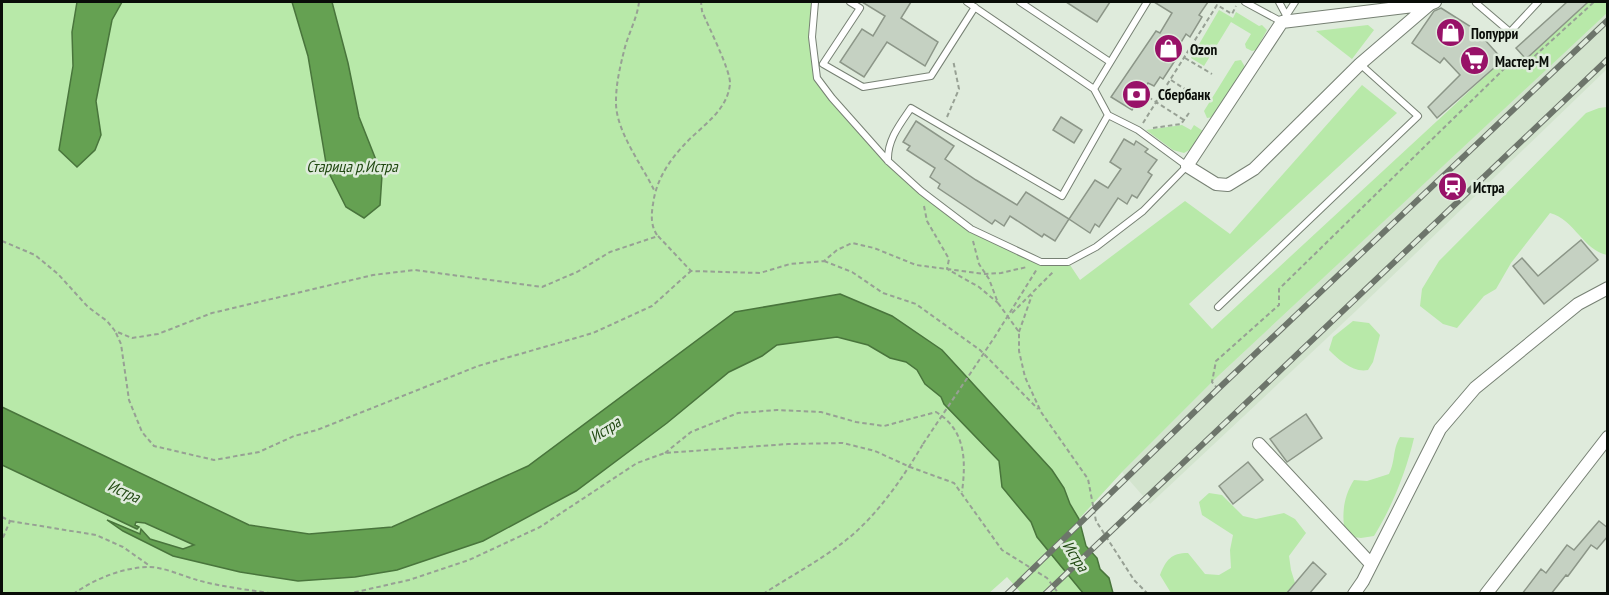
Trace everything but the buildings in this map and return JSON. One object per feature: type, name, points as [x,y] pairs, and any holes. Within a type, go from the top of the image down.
[{"type":"street","points":[[1432,3],[1360,64],[1254,169],[1228,185],[1216,184],[1187,166],[1284,18],[1432,3]]},
{"type":"street","points":[[1359,592],[1440,429],[1475,388],[1578,304],[1608,288]]},
{"type":"street","points":[[1486,594],[1608,437]]},
{"type":"street","points":[[1259,444],[1371,564]]},
{"type":"lane","points":[[815,2],[812,37],[817,78],[888,161],[921,191],[971,229],[1041,262],[1068,262],[1096,247],[1143,211],[1187,166],[1138,130],[1108,115],[1094,89],[967,2]]},
{"type":"lane","points":[[817,78],[823,64],[860,8],[850,2]]},
{"type":"lane","points":[[1020,2],[1110,62]]},
{"type":"lane","points":[[1094,89],[1147,2]]},
{"type":"lane","points":[[1245,2],[1284,18]]},
{"type":"lane","points":[[1279,2],[1284,18]]},
{"type":"lane","points":[[1284,18],[1295,2]]},
{"type":"lane","points":[[1477,2],[1510,32],[1538,2]]},
{"type":"lane","points":[[823,64],[863,87],[931,76],[975,7]]},
{"type":"lane","points":[[1218,307],[1418,116],[1360,64]]},
{"type":"lane","points":[[888,161],[887,149],[911,108],[1062,196],[1108,115]]},
{"type":"path","points":[[639,2],[634,24],[625,45],[615,103],[630,148],[643,167],[655,192]]},
{"type":"path","points":[[691,271],[658,236],[653,228],[651,213],[655,192],[667,165],[685,143],[714,118],[726,100],[730,82],[702,11],[701,2]]},
{"type":"path","points":[[1138,130],[1217,5],[1232,14],[1239,2]]},
{"type":"path","points":[[1218,389],[1212,382],[1216,361],[1279,305],[1279,289],[1506,67],[1527,63],[1594,2]]},
{"type":"path","points":[[943,127],[959,89],[951,45]]},
{"type":"path","points":[[1185,58],[1212,74]]},
{"type":"path","points":[[1171,80],[1197,97]]},
{"type":"path","points":[[1142,93],[1184,120]]},
{"type":"path","points":[[1138,130],[1181,124],[1189,113]]},
{"type":"path","points":[[921,191],[927,221],[949,259],[947,269]]},
{"type":"path","points":[[971,229],[973,248],[998,303]]},
{"type":"path","points":[[116,331],[132,338],[158,334],[212,313],[373,275],[415,270],[542,287],[577,272],[610,252],[658,236]]},
{"type":"path","points":[[2,242],[35,255],[58,274],[88,307],[116,331],[121,344],[129,400],[142,432],[154,446],[214,460],[259,452],[294,436],[317,430],[478,366],[593,333],[652,306],[691,271],[760,273],[789,264],[824,261],[852,272],[883,292],[916,304],[980,350],[1041,412],[1088,479],[1096,521],[1134,580],[1148,594]]},
{"type":"path","points":[[824,261],[837,250],[852,243],[874,248],[916,265],[985,274],[1001,273],[1041,262]]},
{"type":"path","points":[[763,594],[845,541],[879,506],[910,467],[1008,317],[1041,262]]},
{"type":"path","points":[[1008,317],[1050,274],[1068,262]]},
{"type":"path","points":[[947,269],[979,287],[998,303],[1019,332]]},
{"type":"path","points":[[1032,293],[1019,332],[1019,351],[1025,377],[1041,412]]},
{"type":"path","points":[[666,453],[691,432],[738,413],[777,410],[821,412],[856,422],[884,426],[936,412],[952,425],[960,443],[965,463],[962,492]]},
{"type":"path","points":[[347,594],[408,580],[469,560],[540,527],[638,464],[666,453],[843,442],[875,451],[910,467],[944,477],[954,483],[1002,550],[1047,578],[1059,594]]},
{"type":"path","points":[[2,517],[10,521],[96,535],[123,547],[150,566],[200,581],[276,594]]},
{"type":"path","points":[[2,540],[10,521]]},
{"type":"path","points":[[73,594],[88,584],[115,573],[150,566]]},
{"type":"shaded area","points":[[2,2],[815,2],[812,37],[817,78],[888,161],[971,229],[1041,262],[1068,262],[1080,280],[1185,201],[1230,234],[1362,85],[1397,113],[1189,304],[1212,329],[1503,60],[1512,63],[1523,55],[1526,58],[1588,2],[1607,2],[1608,12],[1216,378],[1122,472],[1079,519],[1052,470],[942,350],[735,312],[528,466],[392,527],[309,534],[249,525],[2,407]]},
{"type":"shaded area","points":[[1219,10],[1233,18],[1236,12],[1259,26],[1262,25],[1267,30],[1256,50],[1252,51],[1246,48],[1245,44],[1251,34],[1231,22],[1204,66],[1191,58]]},
{"type":"shaded area","points":[[1607,12],[1607,69],[1358,309],[1150,504],[1122,472],[1216,378]]},
{"type":"shaded area","points":[[1368,25],[1374,30],[1352,59],[1316,31]]},
{"type":"shaded area","points":[[1241,60],[1245,67],[1213,117],[1207,118],[1204,111],[1235,61]]},
{"type":"shaded area","points":[[1607,107],[1607,255],[1591,247],[1566,222],[1550,213],[1511,263],[1496,289],[1484,296],[1457,328],[1443,324],[1420,306],[1422,289],[1439,261],[1586,113]]},
{"type":"shaded area","points":[[1182,125],[1191,130],[1194,125],[1203,131],[1191,149],[1184,153],[1173,150],[1146,130]]},
{"type":"shaded area","points":[[1353,321],[1369,323],[1380,335],[1373,362],[1368,370],[1352,368],[1329,350],[1333,337]]},
{"type":"shaded area","points":[[837,337],[869,345],[890,358],[906,362],[918,370],[925,384],[941,397],[944,404],[1000,461],[1003,487],[1031,522],[1037,537],[1083,593],[1021,593],[1007,577],[988,594],[2,593],[2,465],[137,529],[136,522],[145,523],[195,545],[183,549],[150,539],[141,530],[140,534],[111,522],[173,556],[298,581],[667,422],[729,372],[762,356],[777,345]]},
{"type":"shaded area","points":[[1400,437],[1414,438],[1398,489],[1381,525],[1374,536],[1361,538],[1346,536],[1344,507],[1350,487],[1354,480],[1367,481],[1389,474]]},
{"type":"shaded area","points":[[1209,493],[1222,495],[1243,516],[1256,519],[1284,513],[1295,519],[1306,533],[1289,556],[1295,583],[1288,593],[1171,593],[1160,575],[1167,561],[1173,556],[1188,553],[1205,574],[1219,575],[1231,568],[1230,550],[1233,535],[1202,515],[1199,502]]},
{"type":"water","points":[[77,2],[122,2],[112,20],[96,101],[101,135],[95,150],[77,167],[59,150],[73,66],[72,32]]},
{"type":"water","name":"Старица р.Истра","points":[[292,2],[332,2],[359,117],[382,175],[380,205],[364,218],[346,207],[327,169],[308,56]]},
{"type":"water","points":[[840,294],[892,316],[942,350],[1052,470],[1064,488],[1079,519],[1086,546],[1097,558],[1100,569],[1109,578],[1113,593],[1083,593],[1037,537],[1031,522],[1002,487],[999,461],[944,404],[941,397],[925,384],[917,370],[906,362],[890,358],[868,345],[837,337],[777,345],[762,356],[729,372],[667,423],[576,491],[483,541],[397,570],[355,577],[298,581],[240,572],[173,556],[123,531],[107,520],[140,534],[141,529],[150,539],[183,549],[194,545],[145,523],[136,522],[135,525],[139,527],[137,529],[2,465],[2,407],[249,525],[309,534],[392,527],[528,466],[735,312]]},
{"type":"railway","points":[[1007,594],[1218,389],[1608,20]]},
{"type":"railway","points":[[1045,594],[1608,59]]},
{"type":"place","name":"Попурри","points":[[1450,33]]},
{"type":"place","name":"Ozon","points":[[1169,49]]},
{"type":"place","name":"Мастер-М","points":[[1474,61]]},
{"type":"place","name":"Сбербанк","points":[[1137,94]]},
{"type":"place","name":"Истра","points":[[1452,187]]}]
